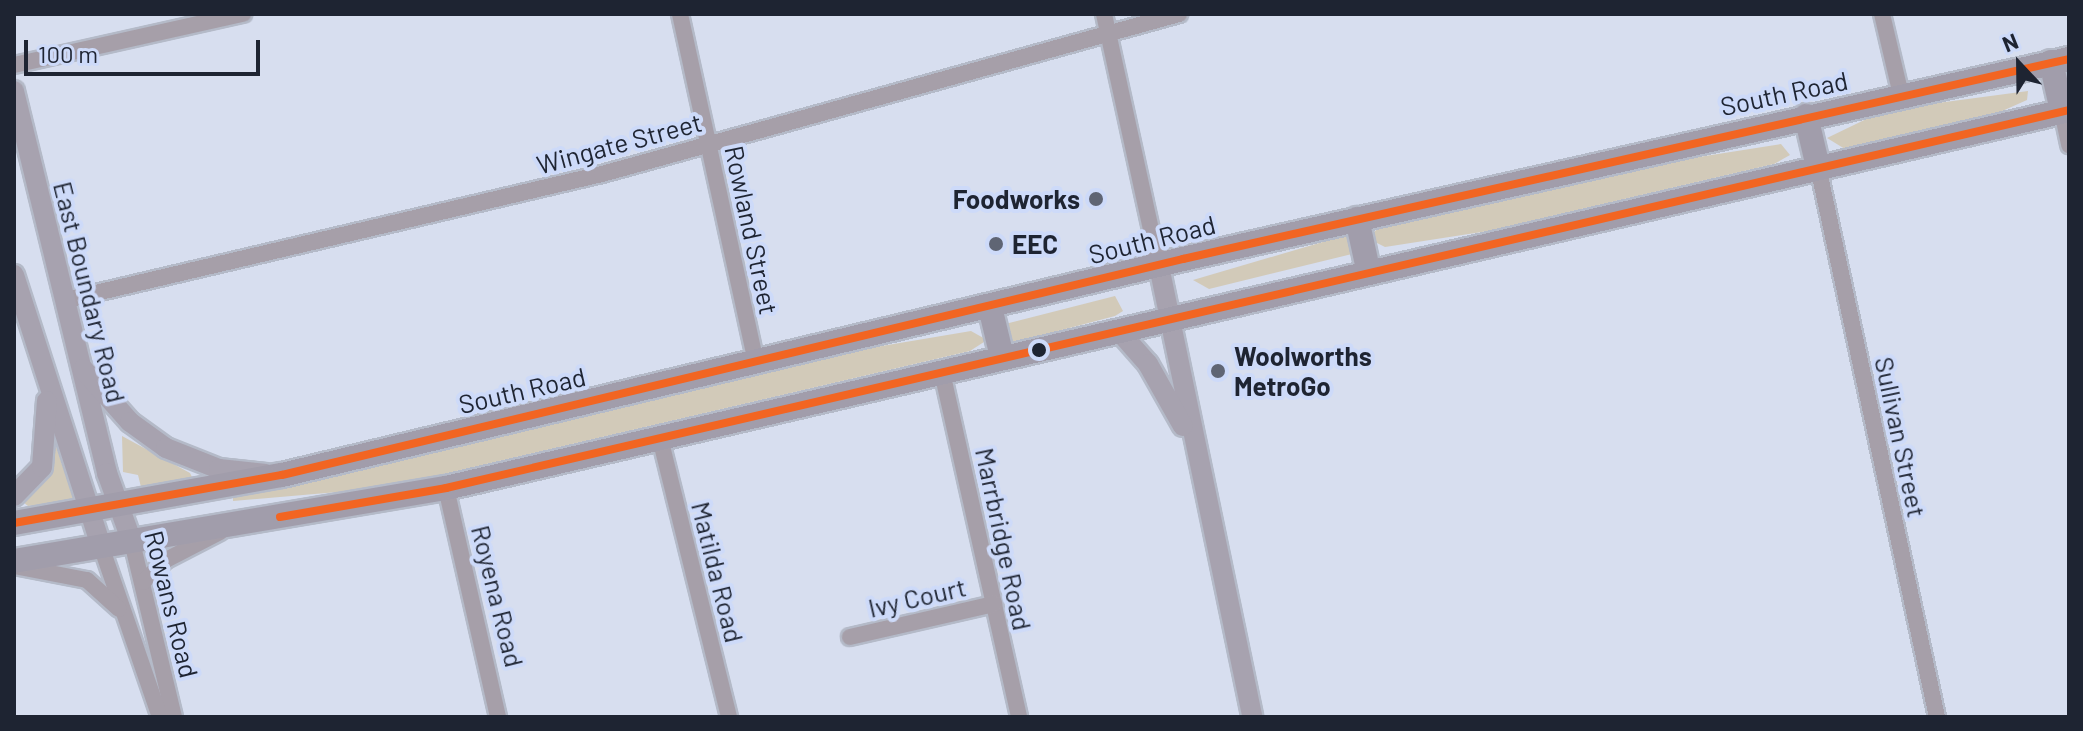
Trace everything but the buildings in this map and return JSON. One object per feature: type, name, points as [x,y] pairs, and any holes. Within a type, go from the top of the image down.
[{"type":"highway","name":"South Road","points":[[14,523],[282,475],[1357,219],[2060,61]]},
{"type":"highway","points":[[14,563],[446,488],[1368,269],[2065,110],[2060,61]]},
{"type":"highway","points":[[1806,116],[1818,167]]},
{"type":"highway","points":[[1357,219],[1368,269]]},
{"type":"highway","points":[[990,307],[1002,357]]},
{"type":"main road","name":"East Boundary Road","points":[[14,91],[118,504]]},
{"type":"main road","points":[[1159,266],[1193,444],[1252,717]]},
{"type":"main road","points":[[14,275],[48,397],[101,546]]},
{"type":"main road","points":[[1118,330],[1148,364],[1193,444]]},
{"type":"main road","points":[[81,366],[130,422],[166,448],[219,469],[282,475]]},
{"type":"main road","points":[[14,496],[42,467],[48,397]]},
{"type":"main road","name":"Rowans Road","points":[[118,504],[132,542]]},
{"type":"street","points":[[14,65],[243,14]]},
{"type":"street","name":"Rowland Street","points":[[680,14],[756,363]]},
{"type":"street","points":[[1104,14],[1159,266]]},
{"type":"street","name":"Wingate Street","points":[[66,300],[709,145],[1179,14]]},
{"type":"street","points":[[1882,14],[1901,95]]},
{"type":"street","points":[[2065,110],[2069,145]]},
{"type":"street","name":"Sullivan Street","points":[[1818,167],[1937,717]]},
{"type":"street","name":"Marrbridge Road","points":[[942,372],[1019,717]]},
{"type":"street","name":"Matilda Road","points":[[660,438],[729,717]]},
{"type":"street","name":"Royena Road","points":[[446,488],[498,717]]},
{"type":"street","points":[[143,582],[166,560],[232,525]]},
{"type":"street","name":"Rowans Road","points":[[132,542],[174,717]]},
{"type":"street","name":"Rowans Road","points":[[101,546],[160,717]]},
{"type":"street","points":[[14,563],[87,580],[122,613]]},
{"type":"street","name":"Ivy Court","points":[[850,637],[994,604]]},
{"type":"shaded area","points":[[2028,91],[2027,100],[2000,112],[1845,149],[1827,138],[1885,110]]},
{"type":"shaded area","points":[[1781,144],[1790,155],[1774,164],[1488,231],[1385,247],[1367,238],[1381,226],[1629,168]]},
{"type":"shaded area","points":[[1350,234],[1352,254],[1209,289],[1193,280]]},
{"type":"shaded area","points":[[1115,296],[1123,311],[1115,316],[1005,345],[1001,325]]},
{"type":"shaded area","points":[[971,331],[987,340],[970,351],[384,488],[233,501],[233,495],[864,349]]},
{"type":"shaded area","points":[[122,436],[190,473],[192,477],[141,487],[138,475],[123,472]]},
{"type":"shaded area","points":[[56,446],[74,500],[28,506],[23,502]]},
{"type":"transit line","points":[[14,523],[282,475],[1183,259],[2069,59]]},
{"type":"transit line","points":[[280,517],[446,488],[2069,110]]},
{"type":"place","name":"Foodworks","points":[[1096,199]]},
{"type":"place","name":"EEC","points":[[996,244]]},
{"type":"place","name":"Woolworths MetroGo","points":[[1218,371]]}]
